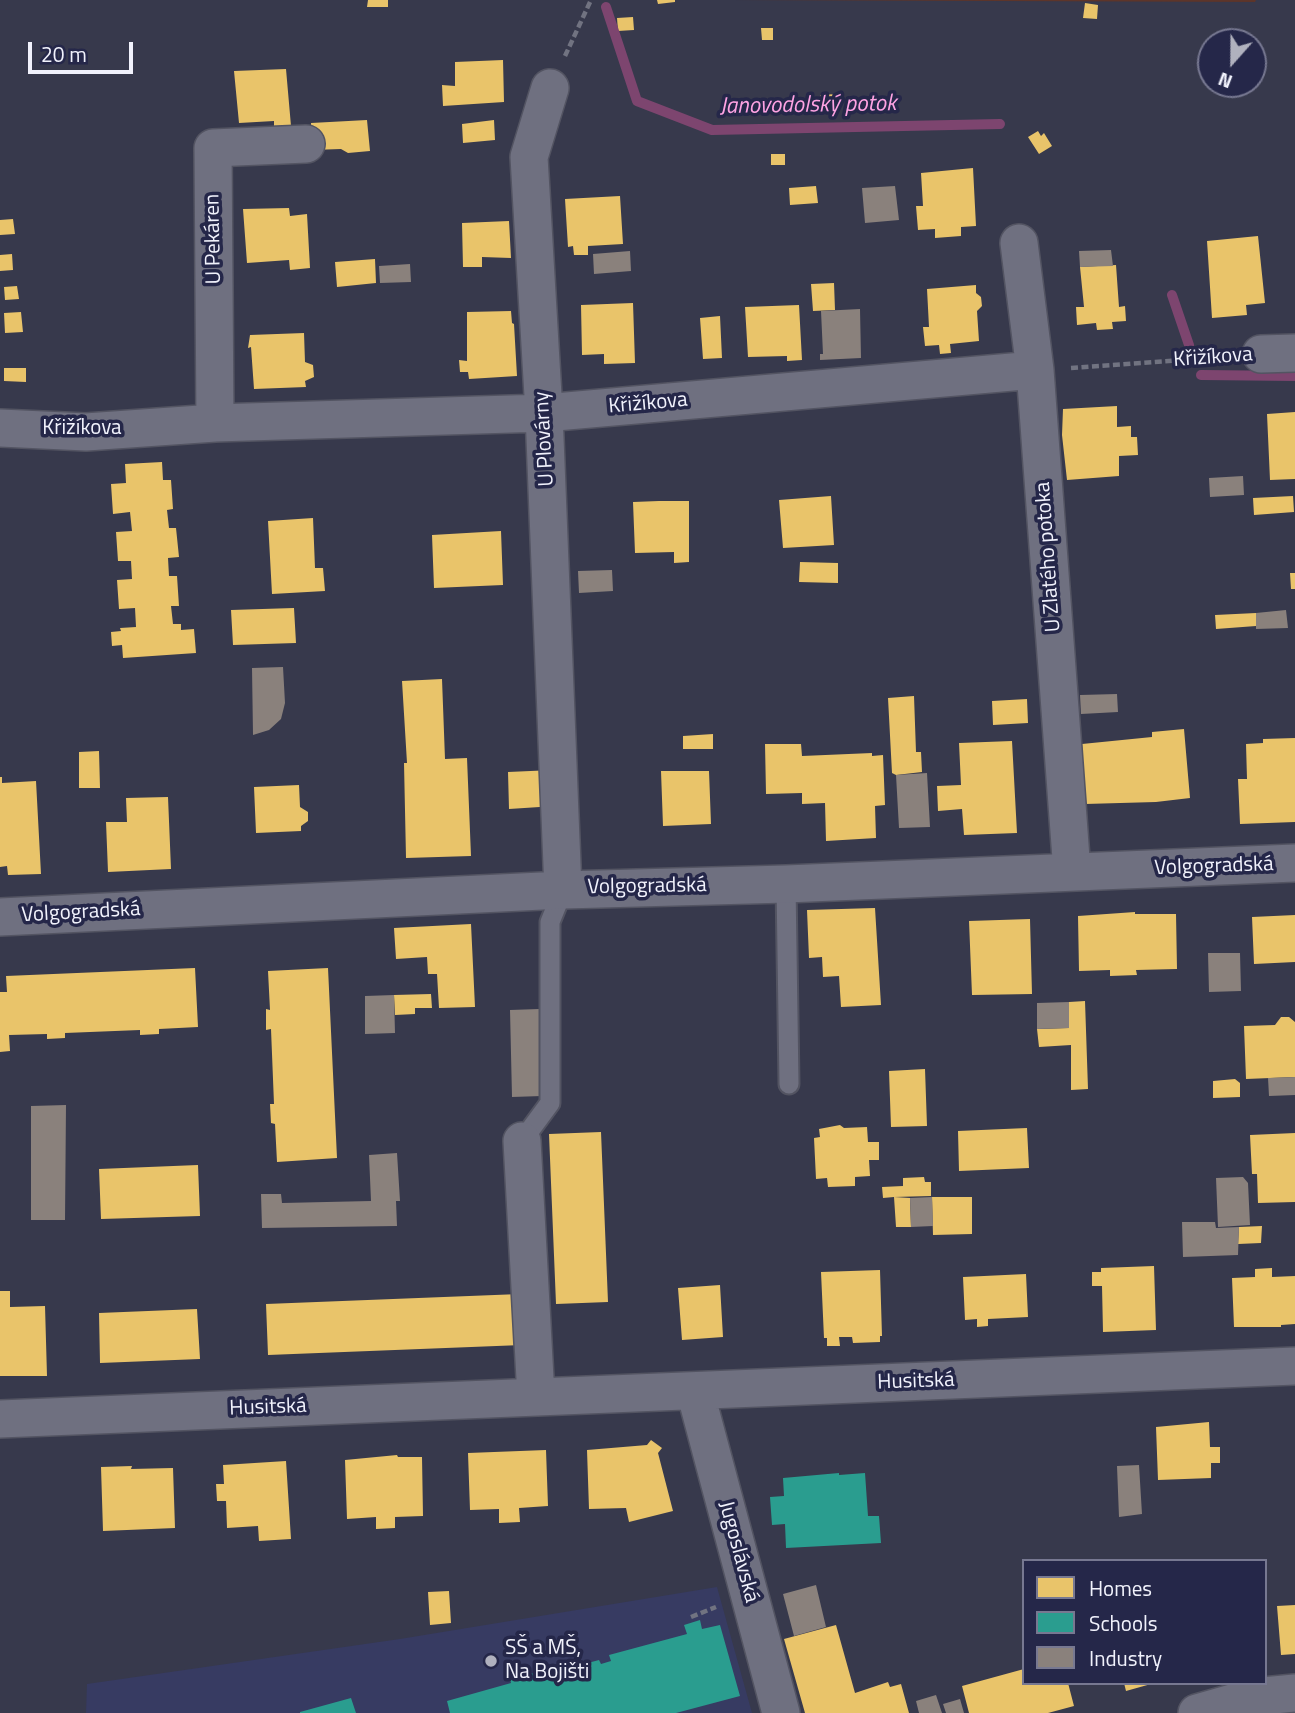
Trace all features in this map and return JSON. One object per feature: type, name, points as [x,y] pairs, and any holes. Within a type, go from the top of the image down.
[{"type":"street","name":"U Plovárny","points":[[550,88],[529,157],[544,413],[563,890]]},
{"type":"street","name":"U Pekáren","points":[[215,423],[213,148],[306,144]]},
{"type":"street","name":"U Zlatého potoka","points":[[1018,243],[1035,370],[1072,872]]},
{"type":"street","name":"Křižíkova","points":[[0,428],[86,432],[215,423],[544,413],[1035,370]]},
{"type":"street","name":"Volgogradská","points":[[0,917],[563,890],[786,884],[1295,863]]},
{"type":"street","points":[[522,1141],[536,1398]]},
{"type":"street","name":"Husitská","points":[[0,1419],[1295,1366]]},
{"type":"street","name":"Jugoslávská","points":[[695,1391],[781,1713]]},
{"type":"street","points":[[1196,1713],[1252,1697],[1295,1693]]},
{"type":"lane","points":[[786,884],[789,1084]]},
{"type":"lane","points":[[522,1141],[550,1103],[550,922],[563,890]]},
{"type":"path","points":[[550,88],[591,0]]},
{"type":"path","name":"Křižíkova","points":[[1035,370],[1278,354]]},
{"type":"path","points":[[691,1616],[722,1605]]},
{"type":"shaded area","points":[[735,0],[1256,0],[1255,2]]},
{"type":"shaded area","name":"SŠ a MŠ, Na Bojišti","points":[[717,1587],[752,1713],[86,1713],[87,1684],[400,1639]]},
{"type":"building: Homes","points":[[368,0],[388,0],[388,7],[367,7]]},
{"type":"building: Homes","points":[[657,0],[675,0],[675,2],[658,4]]},
{"type":"building: Homes","points":[[1085,3],[1098,5],[1097,19],[1083,18]]},
{"type":"building: Homes","points":[[633,17],[634,30],[618,31],[617,18]]},
{"type":"building: Homes","points":[[761,28],[773,28],[773,40],[762,40]]},
{"type":"building: Homes","points":[[503,60],[504,102],[443,106],[442,85],[455,86],[455,62]]},
{"type":"building: Homes","points":[[286,69],[291,126],[274,128],[274,121],[239,123],[234,71]]},
{"type":"building: Homes","points":[[837,94],[838,107],[821,110],[820,95]]},
{"type":"building: Homes","points":[[367,120],[370,151],[348,153],[341,149],[312,150],[311,123]]},
{"type":"building: Homes","points":[[494,120],[495,140],[463,143],[462,124]]},
{"type":"building: Homes","points":[[1038,131],[1041,136],[1044,133],[1052,146],[1039,154],[1028,137]]},
{"type":"building: Homes","points":[[771,154],[785,154],[785,165],[771,165]]},
{"type":"building: Homes","points":[[973,168],[976,226],[961,227],[961,236],[935,238],[935,229],[918,230],[916,206],[923,206],[921,173]]},
{"type":"building: Homes","points":[[816,186],[818,203],[790,205],[789,188]]},
{"type":"building: Homes","points":[[620,196],[623,244],[588,246],[588,255],[574,255],[573,246],[568,247],[565,199]]},
{"type":"building: Homes","points":[[289,208],[290,216],[307,214],[310,268],[290,270],[289,260],[247,263],[243,209]]},
{"type":"building: Homes","points":[[13,219],[15,234],[0,235],[0,220]]},
{"type":"building: Homes","points":[[509,221],[511,258],[482,257],[482,267],[463,267],[462,223]]},
{"type":"building: Homes","points":[[1258,236],[1265,303],[1246,305],[1247,315],[1212,318],[1207,241]]},
{"type":"building: Homes","points":[[12,254],[13,270],[0,271],[0,255]]},
{"type":"building: Homes","points":[[375,259],[376,283],[337,287],[335,262]]},
{"type":"building: Homes","points":[[1116,265],[1119,307],[1125,306],[1126,321],[1112,322],[1113,329],[1097,330],[1096,323],[1077,325],[1076,307],[1084,307],[1080,267]]},
{"type":"building: Homes","points":[[834,283],[835,310],[813,311],[811,284]]},
{"type":"building: Homes","points":[[976,285],[976,293],[981,297],[982,306],[977,311],[979,341],[950,344],[951,353],[940,354],[939,345],[925,346],[923,327],[929,327],[927,289]]},
{"type":"building: Homes","points":[[17,286],[19,299],[5,300],[4,287]]},
{"type":"building: Homes","points":[[633,303],[635,363],[604,364],[604,354],[582,355],[581,305]]},
{"type":"building: Homes","points":[[799,305],[802,360],[787,361],[787,356],[748,357],[745,307]]},
{"type":"building: Homes","points":[[511,311],[517,376],[469,379],[468,372],[460,372],[459,360],[467,361],[467,312]]},
{"type":"building: Homes","points":[[21,312],[23,332],[5,333],[4,313]]},
{"type":"building: Homes","points":[[720,316],[722,358],[703,359],[700,318]]},
{"type":"building: Homes","points":[[304,333],[305,362],[313,365],[314,377],[305,381],[306,387],[254,389],[251,347],[248,348],[250,335]]},
{"type":"building: Homes","points":[[4,368],[26,368],[26,382],[4,381]]},
{"type":"building: Homes","points":[[1117,406],[1117,427],[1131,426],[1131,437],[1137,437],[1138,455],[1119,456],[1119,476],[1067,480],[1062,435],[1063,409]]},
{"type":"building: Homes","points":[[1295,412],[1295,479],[1270,480],[1267,414]]},
{"type":"building: Homes","points":[[162,462],[163,480],[171,480],[173,509],[167,510],[169,528],[176,528],[179,557],[168,558],[169,576],[177,576],[179,606],[171,606],[173,624],[181,624],[181,630],[194,629],[196,653],[123,658],[122,645],[112,646],[111,632],[121,631],[120,628],[136,627],[135,608],[119,609],[117,580],[132,579],[131,561],[118,561],[116,532],[132,531],[130,512],[113,514],[111,484],[126,483],[125,464]]},
{"type":"building: Homes","points":[[831,496],[834,545],[783,548],[779,500]]},
{"type":"building: Homes","points":[[1293,496],[1294,512],[1254,515],[1253,498]]},
{"type":"building: Homes","points":[[689,501],[689,562],[674,563],[674,552],[635,553],[633,502]]},
{"type":"building: Homes","points":[[313,518],[315,568],[323,568],[325,591],[272,594],[268,521]]},
{"type":"building: Homes","points":[[501,531],[503,585],[434,588],[432,535]]},
{"type":"building: Homes","points":[[800,562],[838,563],[838,583],[799,582]]},
{"type":"building: Homes","points":[[1290,573],[1295,573],[1295,589],[1291,589]]},
{"type":"building: Homes","points":[[294,608],[296,643],[233,645],[231,610]]},
{"type":"building: Homes","points":[[1256,613],[1256,626],[1216,629],[1215,615]]},
{"type":"building: Homes","points":[[442,679],[445,759],[467,758],[471,856],[406,858],[404,763],[407,763],[402,681]]},
{"type":"building: Homes","points":[[914,696],[916,752],[921,752],[922,772],[896,775],[892,773],[888,698]]},
{"type":"building: Homes","points":[[1027,699],[1028,723],[993,725],[992,701]]},
{"type":"building: Homes","points":[[1184,729],[1190,798],[1085,804],[1082,744],[1152,737],[1152,732]]},
{"type":"building: Homes","points":[[713,734],[713,749],[683,749],[683,736]]},
{"type":"building: Homes","points":[[1295,738],[1295,822],[1240,824],[1238,779],[1247,779],[1246,744],[1263,743],[1263,739]]},
{"type":"building: Homes","points":[[1012,741],[1017,833],[964,835],[962,809],[938,811],[937,786],[961,785],[959,743]]},
{"type":"building: Homes","points":[[765,744],[801,744],[802,756],[872,753],[872,756],[883,755],[885,805],[875,806],[876,838],[826,841],[825,803],[802,804],[802,793],[766,794]]},
{"type":"building: Homes","points":[[99,751],[100,788],[79,788],[79,752]]},
{"type":"building: Homes","points":[[553,770],[555,806],[509,809],[508,772]]},
{"type":"building: Homes","points":[[661,771],[709,771],[711,824],[663,826]]},
{"type":"building: Homes","points":[[0,777],[2,783],[36,781],[41,874],[8,875],[7,866],[0,867]]},
{"type":"building: Homes","points":[[299,785],[300,807],[308,812],[308,821],[301,826],[301,831],[256,833],[254,787]]},
{"type":"building: Homes","points":[[168,797],[171,869],[108,872],[106,822],[127,822],[126,798]]},
{"type":"building: Homes","points":[[875,908],[881,1005],[841,1007],[839,976],[823,977],[822,957],[809,958],[807,910]]},
{"type":"building: Homes","points":[[1135,912],[1176,914],[1177,969],[1136,970],[1137,975],[1110,976],[1110,970],[1079,971],[1078,916]]},
{"type":"building: Homes","points":[[1295,915],[1295,962],[1254,964],[1252,917]]},
{"type":"building: Homes","points":[[1030,919],[1032,994],[972,995],[969,921]]},
{"type":"building: Homes","points":[[471,924],[475,1007],[439,1008],[437,974],[428,974],[427,957],[396,959],[394,928]]},
{"type":"building: Homes","points":[[195,968],[198,1027],[159,1029],[159,1034],[140,1035],[140,1030],[65,1033],[65,1038],[47,1039],[47,1034],[9,1035],[10,1051],[0,1052],[0,992],[7,992],[6,976]]},
{"type":"building: Homes","points":[[328,968],[337,1158],[277,1162],[275,1124],[271,1123],[270,1104],[274,1104],[271,1029],[266,1030],[266,1009],[270,1010],[268,971]]},
{"type":"building: Homes","points":[[431,994],[432,1008],[415,1008],[415,1014],[395,1015],[394,995]]},
{"type":"building: Homes","points":[[1085,1001],[1088,1089],[1071,1090],[1071,1045],[1039,1047],[1037,1029],[1069,1028],[1069,1002]]},
{"type":"building: Homes","points":[[1281,1017],[1289,1017],[1295,1022],[1295,1077],[1246,1079],[1244,1026],[1275,1025]]},
{"type":"building: Homes","points":[[925,1069],[927,1126],[891,1127],[889,1071]]},
{"type":"building: Homes","points":[[1235,1079],[1240,1083],[1240,1097],[1213,1098],[1213,1081]]},
{"type":"building: Homes","points":[[840,1125],[844,1128],[867,1127],[868,1142],[879,1142],[879,1160],[869,1160],[870,1176],[855,1177],[855,1186],[828,1187],[827,1178],[816,1179],[814,1138],[820,1137],[819,1129]]},
{"type":"building: Homes","points":[[1027,1128],[1029,1168],[959,1171],[958,1131]]},
{"type":"building: Homes","points":[[601,1132],[608,1302],[556,1304],[549,1134]]},
{"type":"building: Homes","points":[[1295,1133],[1295,1202],[1258,1203],[1257,1174],[1252,1174],[1250,1135]]},
{"type":"building: Homes","points":[[198,1165],[200,1216],[101,1219],[99,1169]]},
{"type":"building: Homes","points":[[924,1177],[925,1182],[931,1182],[931,1196],[883,1198],[882,1187],[903,1186],[903,1178]]},
{"type":"building: Homes","points":[[894,1197],[910,1198],[911,1227],[896,1227]]},
{"type":"building: Homes","points":[[932,1197],[972,1197],[972,1234],[933,1235]]},
{"type":"building: Homes","points":[[1262,1226],[1261,1243],[1238,1244],[1239,1227]]},
{"type":"building: Homes","points":[[1154,1266],[1156,1330],[1103,1332],[1102,1286],[1092,1286],[1092,1272],[1101,1272],[1101,1268]]},
{"type":"building: Homes","points":[[1272,1268],[1272,1277],[1295,1276],[1295,1324],[1281,1327],[1234,1327],[1232,1278],[1255,1277],[1255,1269]]},
{"type":"building: Homes","points":[[880,1270],[880,1342],[853,1343],[852,1337],[839,1337],[840,1346],[827,1346],[827,1338],[824,1338],[821,1272]]},
{"type":"building: Homes","points":[[1026,1274],[1028,1317],[988,1319],[988,1326],[977,1327],[977,1319],[965,1320],[963,1277]]},
{"type":"building: Homes","points":[[720,1285],[723,1337],[682,1340],[678,1288]]},
{"type":"building: Homes","points":[[0,1291],[10,1291],[10,1307],[45,1306],[47,1376],[0,1376]]},
{"type":"building: Homes","points":[[520,1294],[522,1345],[268,1355],[266,1304]]},
{"type":"building: Homes","points":[[197,1309],[200,1359],[100,1363],[99,1313]]},
{"type":"building: Homes","points":[[1209,1422],[1210,1447],[1220,1447],[1220,1463],[1211,1463],[1211,1478],[1158,1480],[1156,1427]]},
{"type":"building: Homes","points":[[651,1440],[662,1448],[658,1453],[673,1511],[629,1522],[626,1508],[589,1509],[587,1450],[647,1445]]},
{"type":"building: Homes","points":[[546,1450],[548,1506],[519,1508],[520,1522],[499,1523],[499,1509],[470,1510],[468,1453]]},
{"type":"building: Homes","points":[[397,1455],[422,1457],[423,1516],[395,1517],[395,1528],[376,1529],[376,1517],[347,1519],[345,1460]]},
{"type":"building: Homes","points":[[286,1461],[291,1539],[259,1541],[258,1526],[227,1528],[226,1501],[217,1501],[216,1484],[224,1484],[223,1465]]},
{"type":"building: Homes","points":[[132,1466],[131,1469],[173,1468],[175,1528],[103,1531],[101,1467]]},
{"type":"building: Homes","points":[[449,1591],[451,1623],[430,1625],[428,1592]]},
{"type":"building: Homes","points":[[1295,1605],[1295,1654],[1281,1655],[1277,1606]]},
{"type":"building: Homes","points":[[836,1625],[855,1693],[888,1682],[890,1687],[901,1684],[909,1713],[805,1713],[784,1639]]},
{"type":"building: Homes","points":[[1022,1670],[1022,1685],[1069,1685],[1074,1706],[1048,1713],[969,1713],[962,1686]]},
{"type":"building: Homes","points":[[1124,1685],[1147,1685],[1126,1691]]},
{"type":"building: Schools","points":[[865,1473],[868,1516],[879,1516],[881,1543],[786,1548],[785,1524],[772,1525],[770,1497],[784,1496],[783,1478]]},
{"type":"building: Schools","points":[[700,1620],[702,1629],[720,1625],[740,1696],[676,1713],[450,1713],[447,1701],[511,1683],[510,1679],[534,1673],[535,1677],[599,1660],[601,1664],[611,1661],[609,1655],[687,1634],[684,1625]]},
{"type":"building: Schools","points":[[351,1698],[356,1713],[300,1713],[300,1712]]},
{"type":"building: Industry","points":[[895,186],[899,220],[865,223],[862,188]]},
{"type":"building: Industry","points":[[1111,250],[1113,266],[1080,267],[1079,251]]},
{"type":"building: Industry","points":[[630,251],[631,271],[594,274],[593,254]]},
{"type":"building: Industry","points":[[410,264],[411,282],[380,283],[379,266]]},
{"type":"building: Industry","points":[[860,309],[861,358],[820,360],[820,354],[823,354],[821,311]]},
{"type":"building: Industry","points":[[1243,476],[1244,495],[1210,497],[1209,478]]},
{"type":"building: Industry","points":[[612,570],[613,591],[579,593],[578,571]]},
{"type":"building: Industry","points":[[1286,610],[1288,628],[1256,629],[1256,613]]},
{"type":"building: Industry","points":[[283,667],[285,703],[281,719],[269,730],[253,735],[252,668]]},
{"type":"building: Industry","points":[[1117,694],[1118,712],[1081,714],[1080,695]]},
{"type":"building: Industry","points":[[927,773],[930,827],[899,828],[896,775]]},
{"type":"building: Industry","points":[[1208,953],[1240,953],[1241,991],[1209,992]]},
{"type":"building: Industry","points":[[394,995],[395,1033],[365,1034],[365,996]]},
{"type":"building: Industry","points":[[1069,1002],[1069,1028],[1037,1029],[1037,1003]]},
{"type":"building: Industry","points":[[539,1009],[542,1096],[512,1097],[510,1010]]},
{"type":"building: Industry","points":[[1295,1077],[1295,1095],[1269,1096],[1268,1078]]},
{"type":"building: Industry","points":[[66,1105],[65,1220],[31,1220],[31,1106]]},
{"type":"building: Industry","points":[[397,1153],[400,1201],[396,1201],[397,1226],[262,1228],[261,1194],[281,1194],[282,1203],[371,1201],[369,1155]]},
{"type":"building: Industry","points":[[1243,1177],[1248,1183],[1250,1225],[1218,1227],[1216,1178]]},
{"type":"building: Industry","points":[[932,1197],[933,1226],[911,1227],[910,1198]]},
{"type":"building: Industry","points":[[1182,1222],[1215,1222],[1216,1228],[1239,1227],[1238,1255],[1183,1257]]},
{"type":"building: Industry","points":[[1139,1465],[1142,1514],[1119,1517],[1117,1466]]},
{"type":"building: Industry","points":[[816,1585],[826,1627],[794,1636],[783,1594]]},
{"type":"building: Industry","points":[[936,1695],[942,1713],[919,1713],[916,1701]]},
{"type":"building: Industry","points":[[960,1699],[964,1713],[946,1713],[943,1704]]},
{"type":"waterway","name":"Janovodolský potok","points":[[606,7],[637,101],[712,130],[1000,124]]},
{"type":"waterway","name":"Janovodolský potok","points":[[1172,295],[1189,345]]},
{"type":"waterway","name":"Janovodolský potok","points":[[1201,375],[1295,376]]},
{"type":"place","name":"SŠ a MŠ, Na Bojišti","points":[[491,1661]]}]
